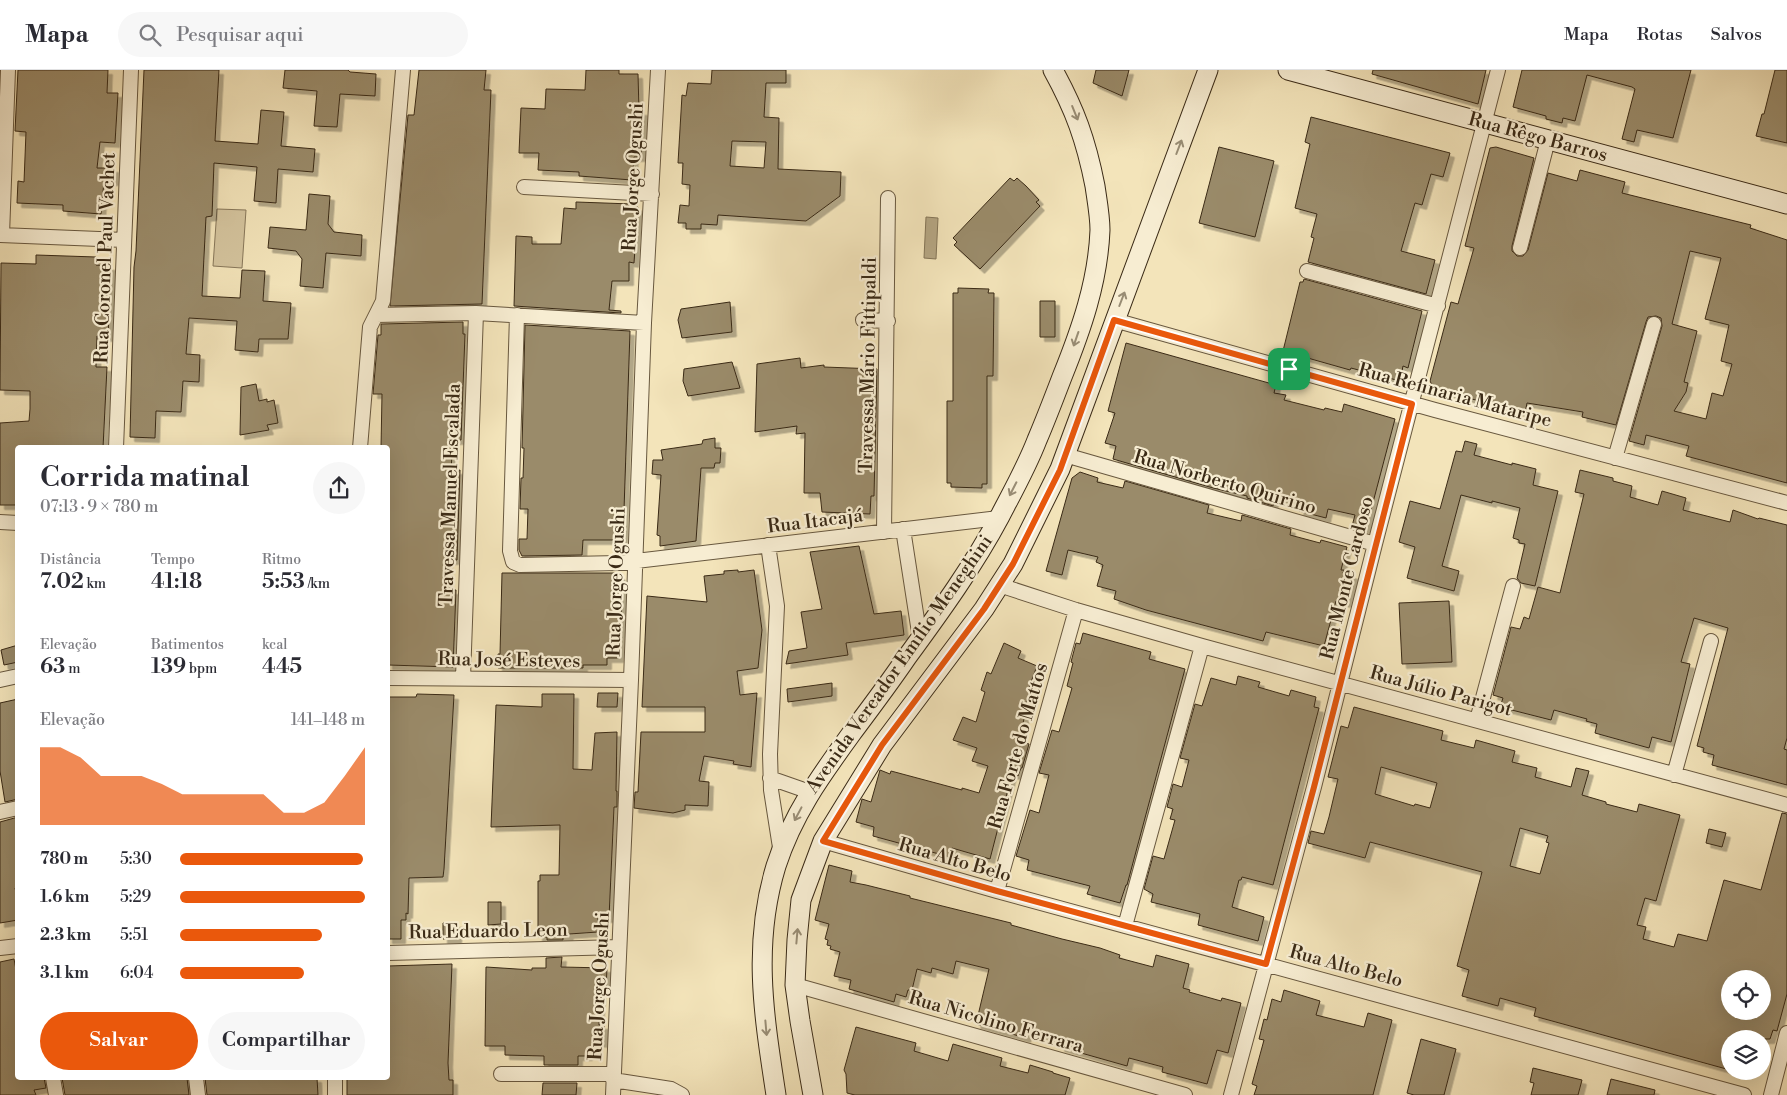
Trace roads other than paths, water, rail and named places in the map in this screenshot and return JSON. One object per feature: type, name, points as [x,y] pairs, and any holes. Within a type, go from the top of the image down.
[{"type":"main road","name":"Avenida Vereador Emílio Meneghini","points":[[776,1095],[767,1037],[762,979],[762,926],[776,866],[794,820],[810,792],[920,639],[999,518],[1040,434],[1088,306],[1095,276],[1100,229],[1096,195],[1088,152],[1068,98],[1052,70]]},
{"type":"main road","name":"Avenida Vereador Emílio Meneghini","points":[[813,1095],[795,985],[796,940],[801,900],[823,841],[882,745],[950,657],[1013,564],[1060,470],[1208,70]]},
{"type":"main road","name":"Rua Rêgo Barros","points":[[1288,70],[1787,204]]},
{"type":"street","points":[[8,70],[1,235],[124,240]]},
{"type":"street","name":"Rua Coronel Paul Vachet","points":[[116,445],[131,70]]},
{"type":"street","points":[[360,445],[370,327],[383,301],[403,70]]},
{"type":"street","name":"Rua Jorge Ogushi","points":[[613,1095],[636,561],[644,323],[658,70]]},
{"type":"street","name":"Rua Monte Cardoso","points":[[1231,1095],[1314,787],[1498,70]]},
{"type":"street","points":[[1520,248],[1548,140]]},
{"type":"street","points":[[524,187],[652,194]]},
{"type":"street","name":"Travessa Mário Fittipaldi","points":[[884,532],[888,198]]},
{"type":"street","points":[[1307,271],[1438,306]]},
{"type":"street","points":[[376,315],[476,313],[644,323]]},
{"type":"street","name":"Travessa Manuel Escalada","points":[[463,678],[476,313]]},
{"type":"street","name":"Rua Itacajá","points":[[517,315],[510,557],[513,562],[520,565],[595,564],[636,561],[999,518]]},
{"type":"street","points":[[863,320],[888,321]]},
{"type":"street","name":"Rua Refinaria Mataripe","points":[[1114,320],[1412,404],[1787,503]]},
{"type":"street","points":[[1615,458],[1654,324]]},
{"type":"street","name":"Rua Norberto Quirino","points":[[1065,456],[1375,544]]},
{"type":"street","points":[[0,522],[15,523]]},
{"type":"street","points":[[903,529],[920,639]]},
{"type":"street","points":[[768,545],[777,606],[770,778],[773,812],[781,854]]},
{"type":"street","name":"Rua Júlio Parigot","points":[[999,585],[1076,610],[1202,646],[1787,805]]},
{"type":"street","points":[[1477,720],[1513,586]]},
{"type":"street","name":"Rua Forte do Mattos","points":[[997,891],[1076,610]]},
{"type":"street","points":[[1674,775],[1711,641]]},
{"type":"street","points":[[1125,926],[1202,646]]},
{"type":"street","points":[[0,680],[15,677]]},
{"type":"street","name":"Rua José Esteves","points":[[390,678],[631,680]]},
{"type":"street","points":[[770,778],[810,792]]},
{"type":"street","points":[[0,812],[15,809]]},
{"type":"street","name":"Rua Alto Belo","points":[[823,841],[997,891],[1744,1095]]},
{"type":"street","points":[[0,948],[15,946]]},
{"type":"street","name":"Rua Eduardo Leon","points":[[390,953],[619,947]]},
{"type":"street","name":"Rua Nicolino Ferrara","points":[[795,985],[1186,1095]]},
{"type":"street","points":[[1770,1095],[1787,1033]]},
{"type":"street","points":[[502,1074],[614,1077],[671,1089],[682,1095]]},
{"type":"street","points":[[53,1080],[56,1095]]},
{"type":"street","points":[[196,1080],[198,1095]]},
{"type":"street","points":[[334,1095],[335,1080]]}]
